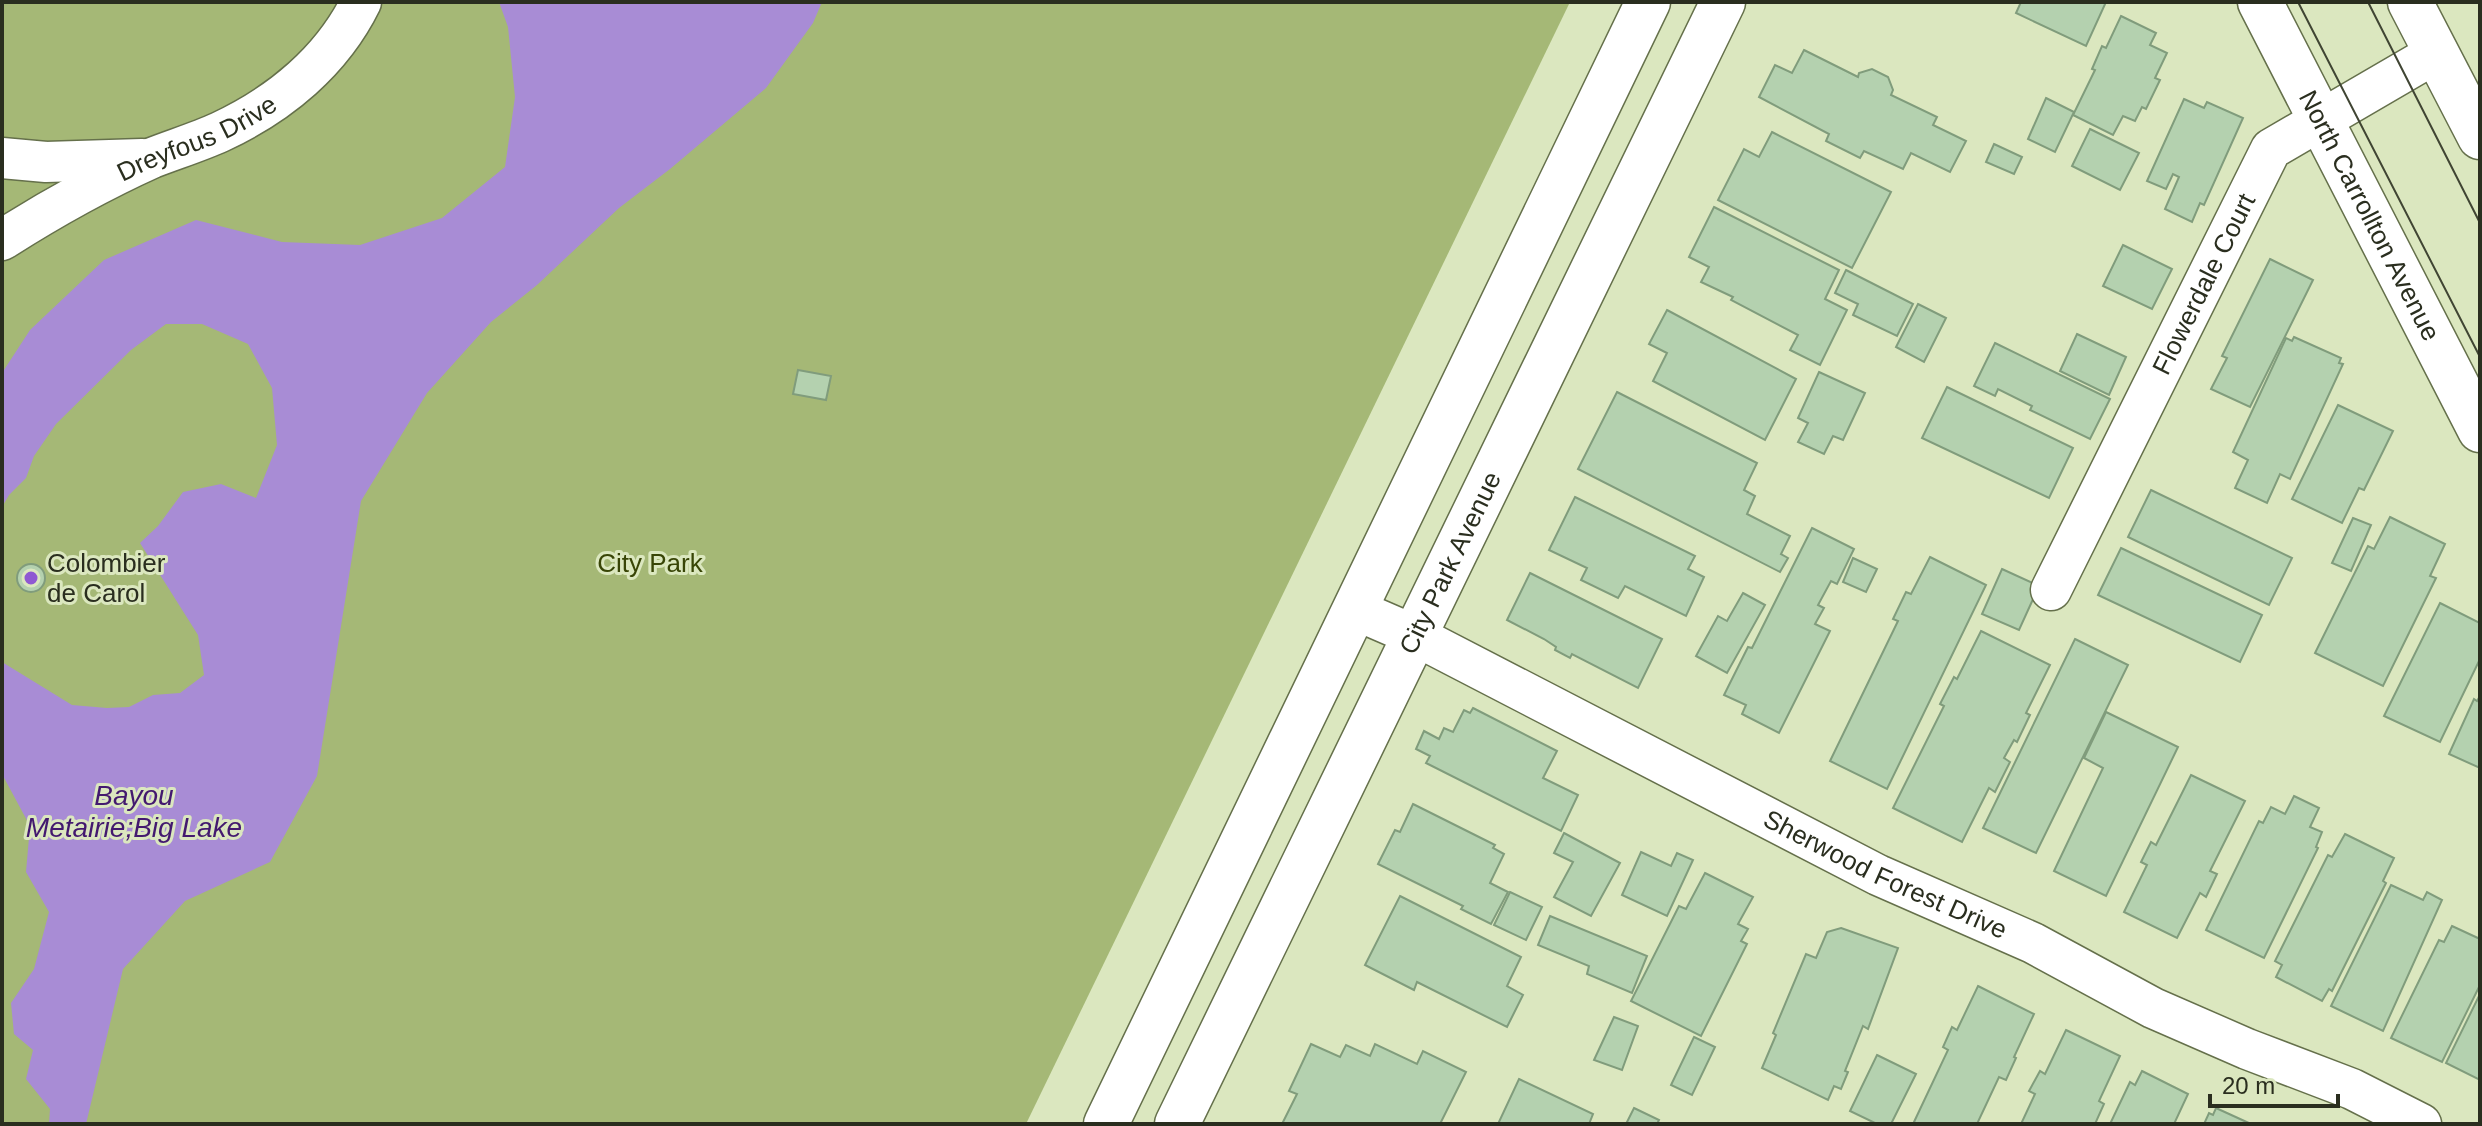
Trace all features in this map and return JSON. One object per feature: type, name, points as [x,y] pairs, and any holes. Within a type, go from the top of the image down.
[{"type":"main road","points":[[1106,1124],[1648,2]]},
{"type":"main road","name":"City Park Avenue","points":[[1177,1124],[1723,2]]},
{"type":"main road","name":"North Carrollton Avenue","points":[[2260,2],[2480,430]]},
{"type":"main road","points":[[2410,2],[2480,137]]},
{"type":"street","name":"Dreyfous Drive","points":[[2,240],[36,218],[150,159],[220,132],[274,103],[317,65],[347,30],[361,2]]},
{"type":"street","name":"Flowerdale Court","points":[[2051,590],[2271,149],[2436,53]]},
{"type":"street","points":[[2,158],[46,162],[150,159]]},
{"type":"street","name":"Sherwood Forest Drive","points":[[1356,610],[1416,636],[1878,875],[2033,943],[2153,1008],[2247,1049],[2352,1089],[2421,1124]]},
{"type":"green space","name":"City Park","points":[[2,2],[1570,2],[1026,1124],[2,1124]]},
{"type":"water","name":"Bayou Metairie;Big Lake","points":[[499,2],[822,2],[813,23],[766,88],[619,208],[537,285],[491,322],[427,393],[361,501],[317,776],[270,862],[185,901],[123,969],[86,1124],[49,1124],[50,1109],[26,1079],[33,1050],[14,1034],[11,1003],[34,969],[49,912],[26,872],[30,826],[2,774],[2,662],[72,705],[107,708],[129,707],[153,695],[180,693],[204,675],[198,635],[140,543],[158,526],[183,492],[221,484],[256,498],[277,445],[272,388],[248,344],[202,324],[166,324],[131,350],[56,424],[34,456],[26,478],[2,507],[2,373],[30,330],[104,260],[196,220],[282,242],[360,245],[442,218],[505,167],[515,97],[508,27]]},
{"type":"building","points":[[2021,2],[2106,2],[2086,46],[2016,13]]},
{"type":"building","points":[[2121,16],[2156,33],[2150,45],[2167,53],[2155,78],[2160,80],[2146,109],[2142,107],[2135,121],[2123,116],[2113,135],[2073,115],[2095,70],[2092,69],[2102,46],[2106,48]]},
{"type":"building","points":[[1804,50],[1858,77],[1859,73],[1872,69],[1888,77],[1893,90],[1891,95],[1937,117],[1933,125],[1966,141],[1950,172],[1911,153],[1903,169],[1864,151],[1860,158],[1826,141],[1829,134],[1759,97],[1775,65],[1792,73]]},
{"type":"building","points":[[2046,98],[2074,112],[2055,152],[2028,139]]},
{"type":"building","points":[[2184,99],[2204,108],[2207,102],[2243,118],[2204,205],[2200,203],[2192,222],[2165,209],[2179,177],[2173,174],[2166,189],[2147,181]]},
{"type":"building","points":[[2090,129],[2139,153],[2120,190],[2072,166]]},
{"type":"building","points":[[1772,132],[1891,192],[1852,268],[1718,200],[1744,149],[1759,157]]},
{"type":"building","points":[[1994,144],[2022,157],[2014,174],[1986,162]]},
{"type":"building","points":[[1714,207],[1839,270],[1825,299],[1847,310],[1820,365],[1790,350],[1798,335],[1701,282],[1709,267],[1689,257]]},
{"type":"building","points":[[2123,245],[2172,269],[2152,309],[2103,286]]},
{"type":"building","points":[[2270,259],[2313,280],[2250,407],[2211,389],[2227,358],[2222,356]]},
{"type":"building","points":[[1846,270],[1913,304],[1897,336],[1853,315],[1858,304],[1835,293]]},
{"type":"building","points":[[1918,304],[1946,318],[1924,362],[1896,347]]},
{"type":"building","points":[[1667,310],[1796,379],[1765,440],[1653,381],[1667,353],[1649,344]]},
{"type":"building","points":[[2077,334],[2126,357],[2109,395],[2060,371]]},
{"type":"building","points":[[2294,337],[2341,358],[2339,363],[2343,364],[2290,479],[2280,474],[2267,503],[2235,488],[2248,460],[2233,452],[2286,338],[2292,341]]},
{"type":"building","points":[[1995,343],[2110,399],[2090,439],[2030,410],[2032,406],[1998,389],[1995,396],[1974,386]]},
{"type":"building","points":[[798,370],[831,376],[826,400],[793,394]]},
{"type":"building","points":[[1819,372],[1865,393],[1843,440],[1833,436],[1824,454],[1798,442],[1808,423],[1798,418]]},
{"type":"building","points":[[1947,387],[2073,448],[2049,498],[1922,438]]},
{"type":"building","points":[[1617,392],[1757,463],[1744,490],[1755,496],[1747,514],[1790,536],[1781,554],[1788,558],[1780,572],[1578,469]]},
{"type":"building","points":[[2338,405],[2393,431],[2364,490],[2359,488],[2342,523],[2292,499]]},
{"type":"building","points":[[2151,490],[2292,558],[2269,605],[2128,537]]},
{"type":"building","points":[[1575,497],[1695,556],[1688,569],[1704,577],[1686,616],[1625,586],[1618,598],[1581,580],[1587,568],[1549,550]]},
{"type":"building","points":[[2390,517],[2445,544],[2430,576],[2436,578],[2383,686],[2315,653],[2368,546],[2374,549]]},
{"type":"building","points":[[2353,518],[2371,525],[2351,571],[2332,563]]},
{"type":"building","points":[[1812,528],[1854,549],[1837,584],[1831,581],[1818,605],[1824,608],[1815,624],[1830,631],[1779,733],[1742,714],[1746,705],[1724,695],[1748,647],[1752,648]]},
{"type":"building","points":[[2121,548],[2262,615],[2240,662],[2098,595]]},
{"type":"building","points":[[1930,557],[1986,585],[1887,789],[1830,761],[1898,621],[1893,619],[1906,592],[1911,594]]},
{"type":"building","points":[[1853,558],[1877,569],[1866,592],[1843,582]]},
{"type":"building","name":"Colombier de Carol","points":[[31,564],[41,568],[45,578],[41,588],[31,592],[21,588],[17,578],[21,568]]},
{"type":"building","points":[[2002,569],[2039,586],[2019,630],[1982,614]]},
{"type":"building","points":[[1530,573],[1662,639],[1638,688],[1572,654],[1570,658],[1544,639],[1507,620]]},
{"type":"building","points":[[1743,593],[1765,605],[1727,673],[1696,656],[1718,616],[1727,621]]},
{"type":"building","points":[[2440,603],[2480,623],[2480,659],[2440,742],[2384,716]]},
{"type":"building","points":[[1981,631],[2050,665],[2026,713],[2030,715],[2017,742],[2014,740],[2004,758],[2010,762],[1995,792],[1989,788],[1962,842],[1893,808],[1944,706],[1940,704],[1954,677],[1957,679]]},
{"type":"building","points":[[2075,639],[2128,665],[2036,853],[1983,828]]},
{"type":"building","points":[[2480,696],[2480,768],[2449,754],[2474,699],[2477,701]]},
{"type":"building","points":[[1473,708],[1557,751],[1543,778],[1578,795],[1561,831],[1426,763],[1430,756],[1416,749],[1424,731],[1439,739],[1444,728],[1453,732],[1464,710],[1470,713]]},
{"type":"building","points":[[2106,712],[2178,747],[2106,896],[2054,871],[2103,768],[2084,758]]},
{"type":"building","points":[[2191,775],[2245,801],[2210,871],[2217,874],[2206,897],[2200,893],[2177,938],[2124,912],[2147,865],[2141,862],[2151,842],[2156,845]]},
{"type":"building","points":[[2294,796],[2319,808],[2310,827],[2322,832],[2318,848],[2264,958],[2206,930],[2259,821],[2263,823],[2271,807],[2285,814]]},
{"type":"building","points":[[1413,804],[1495,845],[1493,848],[1504,854],[1490,883],[1508,892],[1491,924],[1461,909],[1463,906],[1378,864],[1395,830],[1400,832]]},
{"type":"building","points":[[1564,833],[1620,863],[1591,916],[1554,897],[1573,862],[1554,853]]},
{"type":"building","points":[[2345,834],[2394,858],[2383,881],[2386,883],[2332,991],[2329,989],[2322,1001],[2276,977],[2282,965],[2275,961],[2328,855],[2332,857]]},
{"type":"building","points":[[1641,852],[1671,866],[1677,853],[1693,860],[1667,916],[1622,895]]},
{"type":"building","points":[[1705,873],[1753,897],[1738,924],[1748,929],[1741,941],[1747,944],[1701,1036],[1631,1001],[1679,906],[1686,909]]},
{"type":"building","points":[[2391,885],[2423,900],[2427,892],[2442,900],[2383,1031],[2331,1006]]},
{"type":"building","points":[[1510,892],[1542,907],[1526,940],[1494,925]]},
{"type":"building","points":[[1400,896],[1521,957],[1507,986],[1523,995],[1507,1027],[1417,982],[1414,990],[1365,965]]},
{"type":"building","points":[[1550,916],[1647,956],[1632,993],[1587,974],[1589,966],[1538,945]]},
{"type":"building","points":[[2452,926],[2480,939],[2480,985],[2442,1062],[2391,1038],[2439,940],[2444,942]]},
{"type":"building","points":[[1841,928],[1898,948],[1868,1029],[1863,1026],[1841,1089],[1834,1086],[1828,1100],[1762,1068],[1806,954],[1816,958],[1827,932]]},
{"type":"building","points":[[1978,986],[2034,1014],[2016,1058],[2006,1080],[1999,1077],[1977,1124],[1917,1124],[1914,1122],[1948,1050],[1943,1047],[1952,1027],[1957,1030]]},
{"type":"building","points":[[2480,994],[2480,1080],[2446,1063]]},
{"type":"building","points":[[1614,1017],[1638,1026],[1622,1070],[1594,1060]]},
{"type":"building","points":[[2066,1030],[2120,1056],[2099,1101],[2104,1104],[2095,1124],[2021,1124],[2035,1094],[2029,1091],[2040,1071],[2045,1074]]},
{"type":"building","points":[[1694,1037],[1715,1047],[1692,1095],[1671,1085]]},
{"type":"building","points":[[1311,1044],[1340,1057],[1346,1045],[1370,1056],[1375,1044],[1417,1064],[1423,1051],[1466,1072],[1440,1124],[1282,1124],[1297,1094],[1289,1091]]},
{"type":"building","points":[[1877,1055],[1916,1074],[1891,1124],[1877,1124],[1850,1111]]},
{"type":"building","points":[[2142,1071],[2188,1094],[2174,1124],[2110,1124],[2130,1082],[2135,1085]]},
{"type":"building","points":[[1519,1079],[1593,1114],[1589,1124],[1498,1124]]},
{"type":"building","points":[[1634,1108],[1659,1120],[1657,1124],[1626,1124]]},
{"type":"building","points":[[2216,1108],[2251,1124],[2204,1124],[2209,1113],[2213,1115]]},
{"type":"tram line","points":[[2298,2],[2480,357]]},
{"type":"tram line","points":[[2368,2],[2480,223]]},
{"type":"place","name":"Colombier de Carol","points":[[31,578]]}]
